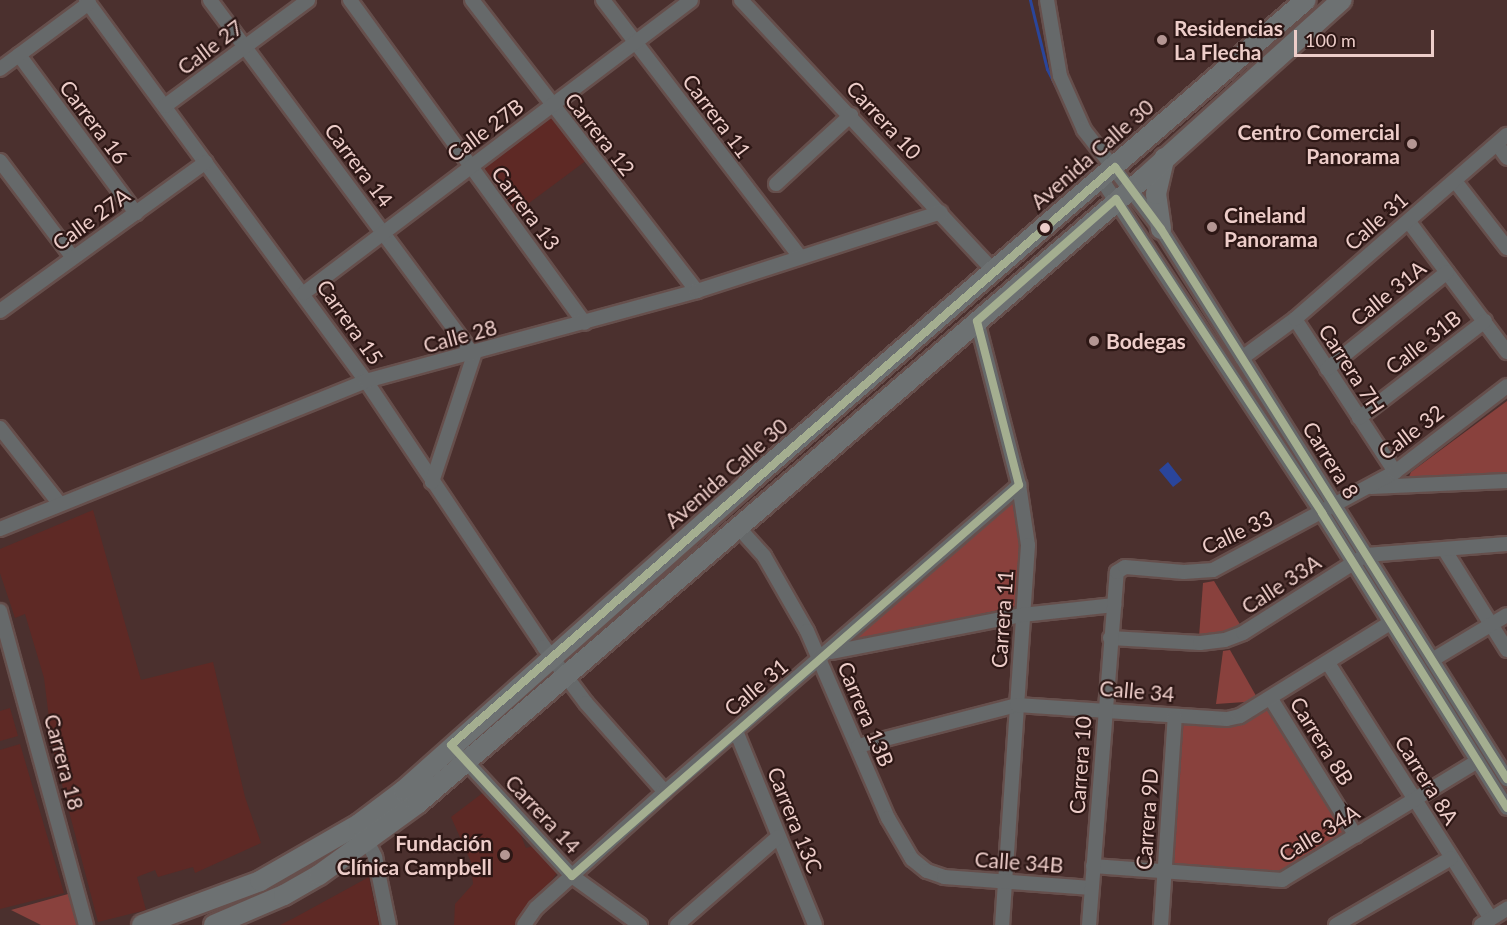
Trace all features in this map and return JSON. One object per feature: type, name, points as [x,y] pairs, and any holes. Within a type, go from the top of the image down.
[{"type":"highway","name":"Avenida Calle 30","points":[[142,925],[251,885],[310,854],[394,797],[1306,0]]},
{"type":"highway","points":[[214,925],[284,895],[368,843],[567,677],[1124,193],[1342,0]]},
{"type":"highway","points":[[1161,229],[1156,194],[1164,158]]},
{"type":"street","name":"Carrera 14","points":[[210,0],[474,355]]},
{"type":"street","name":"Calle 27","points":[[165,106],[308,0]]},
{"type":"street","name":"Carrera 13","points":[[350,0],[469,168],[585,323]]},
{"type":"street","name":"Carrera 12","points":[[472,0],[551,106],[697,291]]},
{"type":"street","name":"Carrera 11","points":[[603,0],[800,255]]},
{"type":"street","name":"Calle 27B","points":[[304,293],[691,0]]},
{"type":"street","name":"Carrera 10","points":[[741,0],[994,271]]},
{"type":"street","name":"Carrera 8","points":[[1047,0],[1067,96],[1107,172],[1124,193],[1161,229],[1507,779]]},
{"type":"street","points":[[2,64],[19,56],[88,2]]},
{"type":"street","name":"Carrera 15","points":[[88,2],[304,293],[567,677]]},
{"type":"street","name":"Carrera 16","points":[[19,56],[136,213]]},
{"type":"street","points":[[776,184],[851,116]]},
{"type":"street","points":[[1502,140],[1507,158]]},
{"type":"street","name":"Calle 31","points":[[1242,358],[1295,319],[1502,140]]},
{"type":"street","points":[[0,161],[73,258]]},
{"type":"street","name":"Calle 27A","points":[[2,305],[73,258],[206,162]]},
{"type":"street","points":[[1455,181],[1507,249]]},
{"type":"street","name":"Carrera 8","points":[[1124,193],[1352,563],[1507,808]]},
{"type":"street","name":"Calle 28","points":[[0,529],[59,503],[366,381],[474,355],[697,291],[800,255],[941,212]]},
{"type":"street","points":[[1409,222],[1507,352]]},
{"type":"street","name":"Calle 31A","points":[[1327,369],[1448,272]]},
{"type":"street","name":"Carrera 7H","points":[[1295,319],[1395,472]]},
{"type":"street","name":"Carrera 11","points":[[976,321],[1019,485],[1028,545],[1002,925]]},
{"type":"street","name":"Calle 31B","points":[[1359,418],[1485,321]]},
{"type":"street","points":[[432,482],[474,355]]},
{"type":"street","name":"Calle 32","points":[[1335,506],[1395,472],[1507,386]]},
{"type":"street","points":[[0,428],[59,503]]},
{"type":"street","points":[[1368,488],[1507,481]]},
{"type":"street","name":"Calle 31","points":[[524,925],[536,908],[665,792],[826,656],[1019,485]]},
{"type":"street","name":"Calle 33","points":[[1117,572],[1125,567],[1184,572],[1213,570],[1335,506]]},
{"type":"street","name":"Carrera 13B","points":[[738,527],[764,556],[826,656],[858,746],[899,842],[927,871],[944,877]]},
{"type":"street","name":"Calle 33A","points":[[1110,638],[1200,643],[1225,640],[1244,633],[1366,555],[1507,544]]},
{"type":"street","points":[[1444,549],[1507,650]]},
{"type":"street","name":"Carrera 10","points":[[1089,925],[1117,572]]},
{"type":"street","points":[[826,656],[1022,615],[1114,605]]},
{"type":"street","name":"Carrera 18","points":[[0,611],[86,925]]},
{"type":"street","points":[[1432,660],[1507,615]]},
{"type":"street","name":"Calle 34","points":[[858,746],[1017,705],[1106,708],[1227,719],[1240,716],[1271,699],[1390,623]]},
{"type":"street","name":"Carrera 8A","points":[[1328,663],[1451,858],[1486,922]]},
{"type":"street","points":[[567,677],[665,792]]},
{"type":"street","name":"Carrera 8B","points":[[1271,699],[1356,836]]},
{"type":"street","name":"Carrera 9D","points":[[1161,925],[1175,716]]},
{"type":"street","name":"Carrera 13C","points":[[736,730],[815,925]]},
{"type":"street","name":"Carrera 14","points":[[451,745],[572,876],[640,925]]},
{"type":"street","name":"Calle 34A","points":[[1093,866],[1282,880],[1478,761]]},
{"type":"street","points":[[677,925],[778,837]]},
{"type":"street","points":[[368,843],[375,857],[389,925]]},
{"type":"street","points":[[1336,925],[1451,858]]},
{"type":"street","name":"Calle 34B","points":[[944,877],[1092,888]]},
{"type":"street","points":[[1486,922],[1507,909]]},
{"type":"shaded area","points":[[550,112],[587,160],[513,215],[477,168]]},
{"type":"shaded area","points":[[1507,401],[1507,474],[1408,479],[1411,472]]},
{"type":"shaded area","points":[[1011,495],[1023,553],[1017,606],[850,643]]},
{"type":"shaded area","points":[[93,510],[141,680],[213,662],[245,797],[261,843],[195,873],[193,867],[158,877],[155,870],[137,877],[146,910],[98,922],[53,750],[44,678],[25,614],[15,618],[0,573],[0,549]]},
{"type":"shaded area","points":[[1214,581],[1241,626],[1225,635],[1199,637],[1203,583]]},
{"type":"shaded area","points":[[1230,650],[1259,701],[1216,704],[1223,651]]},
{"type":"shaded area","points":[[1269,707],[1347,833],[1283,873],[1171,866],[1180,713],[1256,714]]},
{"type":"shaded area","points":[[10,708],[18,736],[0,741],[0,711]]},
{"type":"shaded area","points":[[20,744],[64,893],[0,909],[0,750]]},
{"type":"shaded area","name":"Fundación Clínica Campbell","points":[[484,792],[519,831],[526,848],[534,846],[558,872],[516,925],[454,925],[455,904],[473,884],[471,862],[451,817]]},
{"type":"shaded area","points":[[369,877],[379,925],[280,925],[294,918]]},
{"type":"shaded area","points":[[68,894],[78,925],[41,925],[11,910]]},
{"type":"water","points":[[1168,462],[1182,480],[1173,487],[1159,470]]},
{"type":"waterway","points":[[1030,0],[1047,69],[1071,116]]},
{"type":"waterway","points":[[1240,370],[1263,408]]},
{"type":"transit line","points":[[1507,779],[1161,229],[1115,167],[451,745],[572,876],[1019,485],[977,321],[1116,199],[1322,513],[1507,808]]},
{"type":"place","name":"Residencias La Flecha","points":[[1162,40]]},
{"type":"place","name":"Centro Comercial Panorama","points":[[1412,144]]},
{"type":"place","name":"Cineland Panorama","points":[[1212,227]]},
{"type":"place","name":"Bodegas","points":[[1094,341]]},
{"type":"place","name":"Fundación Clínica Campbell","points":[[505,855]]}]
